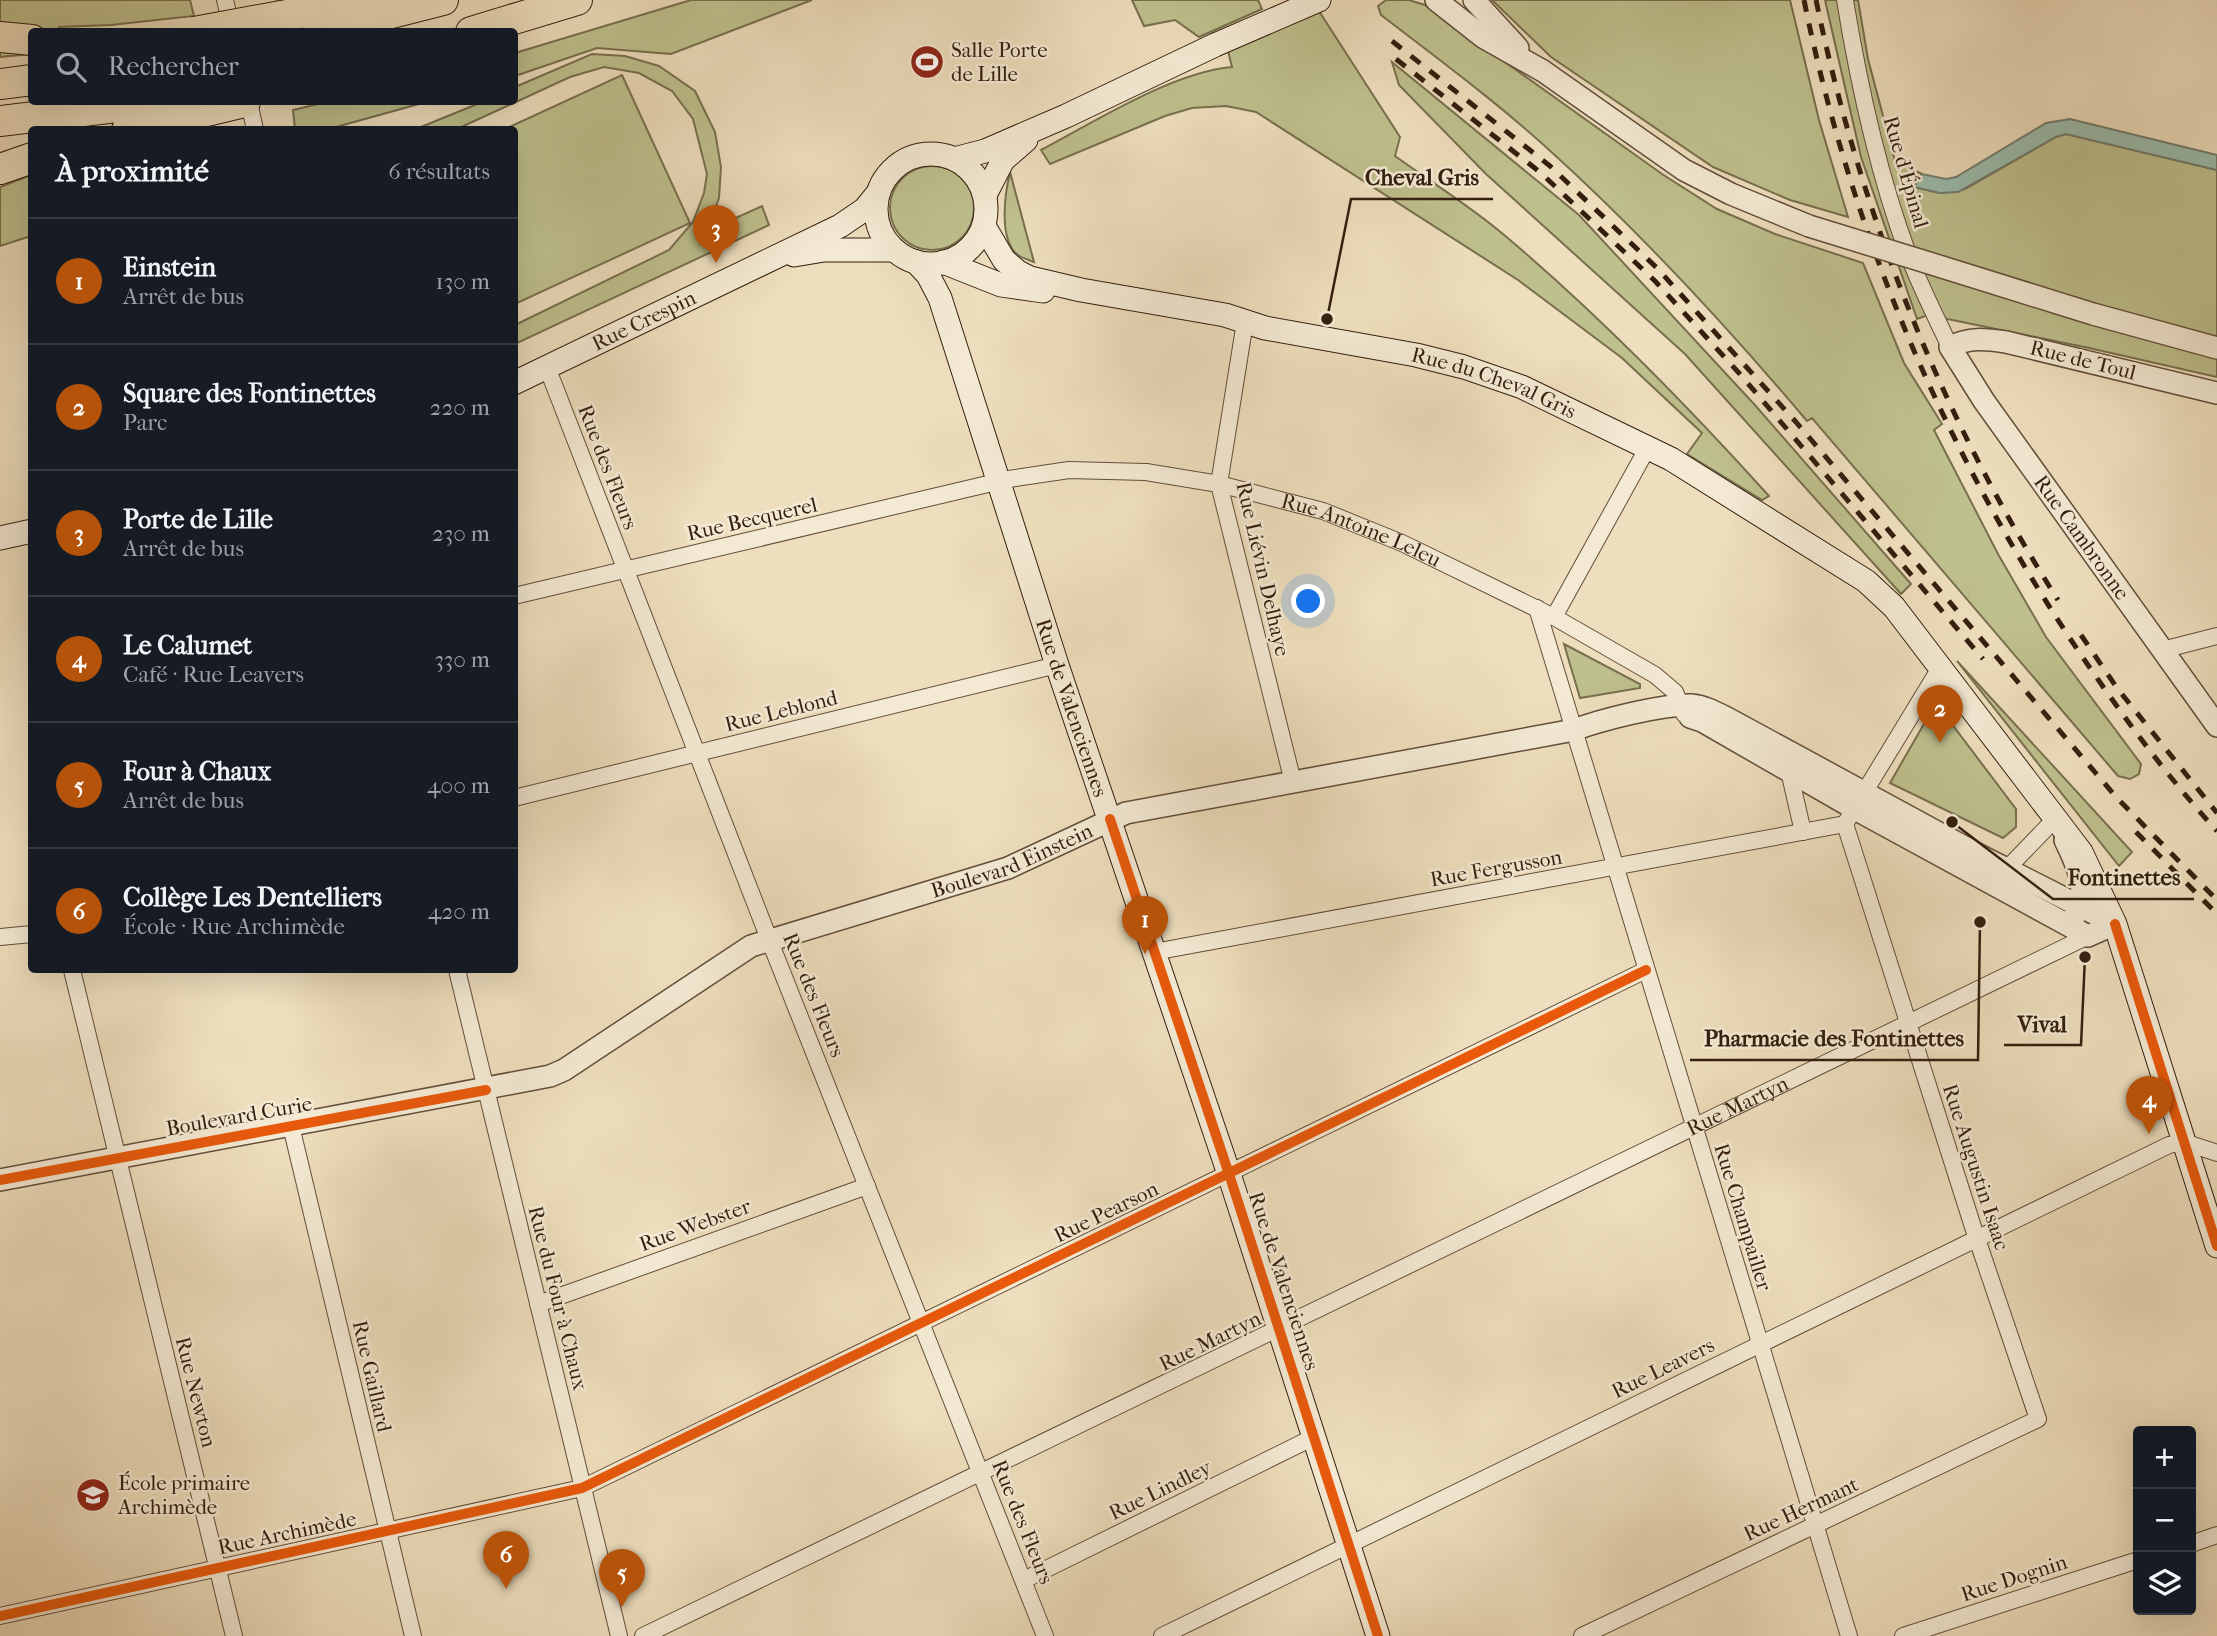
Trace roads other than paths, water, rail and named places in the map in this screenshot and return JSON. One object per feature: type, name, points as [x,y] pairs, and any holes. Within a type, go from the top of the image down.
[{"type":"highway","points":[[216,28],[379,0]]},
{"type":"highway","points":[[333,28],[443,0]]},
{"type":"highway","points":[[486,28],[578,0]]},
{"type":"highway","points":[[0,37],[28,40]]},
{"type":"highway","points":[[0,84],[28,80]]},
{"type":"highway","points":[[0,121],[133,105]]},
{"type":"highway","points":[[143,126],[233,105]]},
{"type":"highway","points":[[0,169],[28,159]]},
{"type":"main road","points":[[1215,45],[1299,0]]},
{"type":"main road","points":[[954,159],[985,151],[1066,116],[1215,45],[1319,0]]},
{"type":"main road","points":[[985,195],[997,169],[1010,152],[1066,116]]},
{"type":"main road","points":[[931,153],[954,159],[975,175],[985,195],[984,226],[976,241],[956,258],[927,264],[916,262],[894,250],[885,240],[878,224],[878,193],[890,173],[908,158],[931,153]]},
{"type":"main road","name":"Rue Crespin","points":[[518,381],[774,260],[850,220],[865,209],[878,193]]},
{"type":"main road","name":"Rue du Cheval Gris","points":[[984,226],[999,254],[1018,272],[1030,278],[1081,290],[1215,313],[1265,328],[1391,349],[1474,370],[1551,400],[1671,459],[1866,580],[1894,607],[2081,852],[2115,924],[2217,1246]]},
{"type":"main road","name":"Rue Crespin","points":[[774,260],[824,250],[894,250]]},
{"type":"main road","name":"Rue de Valenciennes","points":[[916,262],[928,275],[940,298],[1058,665],[1280,1328],[1378,1636]]},
{"type":"main road","name":"Rue du Cheval Gris","points":[[943,262],[1012,288],[1041,291],[1081,290]]},
{"type":"main road","points":[[0,538],[28,532]]},
{"type":"street","points":[[225,0],[231,28]]},
{"type":"street","points":[[1436,0],[1483,37],[1543,71],[1684,170],[1731,194],[1809,226],[2092,314],[2217,348]]},
{"type":"street","points":[[1474,0],[1496,26],[1543,71]]},
{"type":"street","name":"Rue d'Épinal","points":[[1845,0],[1859,76],[1883,176],[1908,253],[1950,347]]},
{"type":"street","points":[[248,105],[254,126]]},
{"type":"street","name":"Rue Liévin Delhaye","points":[[1245,322],[1219,484],[1293,782]]},
{"type":"street","name":"Rue de Toul","points":[[1950,347],[1963,340],[2006,342],[2217,393]]},
{"type":"street","name":"Rue Cambronne","points":[[1950,347],[1978,393],[2217,726]]},
{"type":"street","name":"Rue des Fleurs","points":[[547,367],[769,939],[1045,1636]]},
{"type":"street","points":[[1553,617],[1648,447]]},
{"type":"street","name":"Rue Antoine Leleu","points":[[1000,482],[1069,470],[1121,469],[1167,474],[1297,504],[1356,524],[1553,617],[1656,676],[1675,692],[1683,711],[1855,809]]},
{"type":"street","name":"Rue Becquerel","points":[[518,595],[1000,482]]},
{"type":"street","name":"Rue Champailler","points":[[1537,608],[1849,1636]]},
{"type":"street","points":[[2162,650],[2217,636]]},
{"type":"street","name":"Rue Leblond","points":[[518,797],[1058,665]]},
{"type":"street","points":[[1855,809],[1940,668]]},
{"type":"street","points":[[1683,711],[1703,707],[1727,718],[1855,809],[1999,876],[2074,916],[2115,924]]},
{"type":"street","name":"Boulevard Einstein","points":[[486,1090],[560,1073],[741,952],[769,939],[1008,868],[1110,819],[1136,810],[1574,730],[1609,728],[1683,711]]},
{"type":"street","points":[[1790,771],[1803,832]]},
{"type":"street","name":"Rue Fergusson","points":[[1154,952],[1803,832],[1855,809]]},
{"type":"street","name":"Rue Augustin Isaac","points":[[1855,809],[1908,1024],[1976,1238],[2038,1419]]},
{"type":"street","points":[[1999,876],[2055,819],[2084,895],[2074,916]]},
{"type":"street","points":[[2074,916],[2088,936]]},
{"type":"street","name":"Rue Martyn","points":[[643,1636],[2115,924]]},
{"type":"street","points":[[0,937],[28,934]]},
{"type":"street","name":"Rue Pearson","points":[[582,1488],[1646,970]]},
{"type":"street","name":"Rue Newton","points":[[73,973],[234,1636]]},
{"type":"street","name":"Rue du Four à Chaux","points":[[458,973],[619,1636]]},
{"type":"street","name":"Boulevard Curie","points":[[0,1180],[486,1090]]},
{"type":"street","name":"Rue Gaillard","points":[[291,1126],[413,1636]]},
{"type":"street","points":[[2185,1142],[2217,1153]]},
{"type":"street","name":"Rue Leavers","points":[[1162,1636],[1976,1238],[2169,1145],[2185,1142]]},
{"type":"street","name":"Rue Webster","points":[[538,1304],[867,1186]]},
{"type":"street","name":"Rue Hermant","points":[[1581,1636],[2038,1419]]},
{"type":"street","name":"Rue Lindley","points":[[1024,1580],[1314,1437]]},
{"type":"street","name":"Rue Archimède","points":[[0,1616],[582,1488]]},
{"type":"street","points":[[2196,1542],[2217,1535]]},
{"type":"street","name":"Rue Dognin","points":[[1903,1636],[2133,1562]]},
{"type":"railway","points":[[1804,0],[1823,85],[1874,251],[1941,410],[1980,488],[2069,637],[2139,737],[2217,831]]},
{"type":"railway","points":[[1816,0],[1856,158],[1910,311],[1977,459],[2058,600]]},
{"type":"railway","points":[[1392,41],[1550,166],[1657,268],[1796,422],[2117,798],[2217,900]]},
{"type":"railway","points":[[1396,59],[1541,173],[1655,281],[1739,373],[1983,659]]},
{"type":"railway","points":[[2081,635],[2117,688],[2217,813]]},
{"type":"railway","points":[[2136,832],[2217,914]]},
{"type":"place","name":"Salle Porte de Lille","points":[[927,62]]},
{"type":"place","name":"Porte de Lille","points":[[716,263]]},
{"type":"place","name":"Cheval Gris","points":[[1327,319]]},
{"type":"place","name":"Square des Fontinettes","points":[[1940,743]]},
{"type":"place","name":"Fontinettes","points":[[1952,822]]},
{"type":"place","name":"Pharmacie des Fontinettes","points":[[1980,922]]},
{"type":"place","name":"Einstein","points":[[1145,954]]},
{"type":"place","name":"Vival","points":[[2085,957]]},
{"type":"place","name":"Le Calumet","points":[[2149,1134]]},
{"type":"place","name":"École primaire Archimède","points":[[93,1495]]},
{"type":"place","name":"Collège Les Dentelliers","points":[[506,1589]]},
{"type":"place","name":"Four à Chaux","points":[[622,1607]]}]
